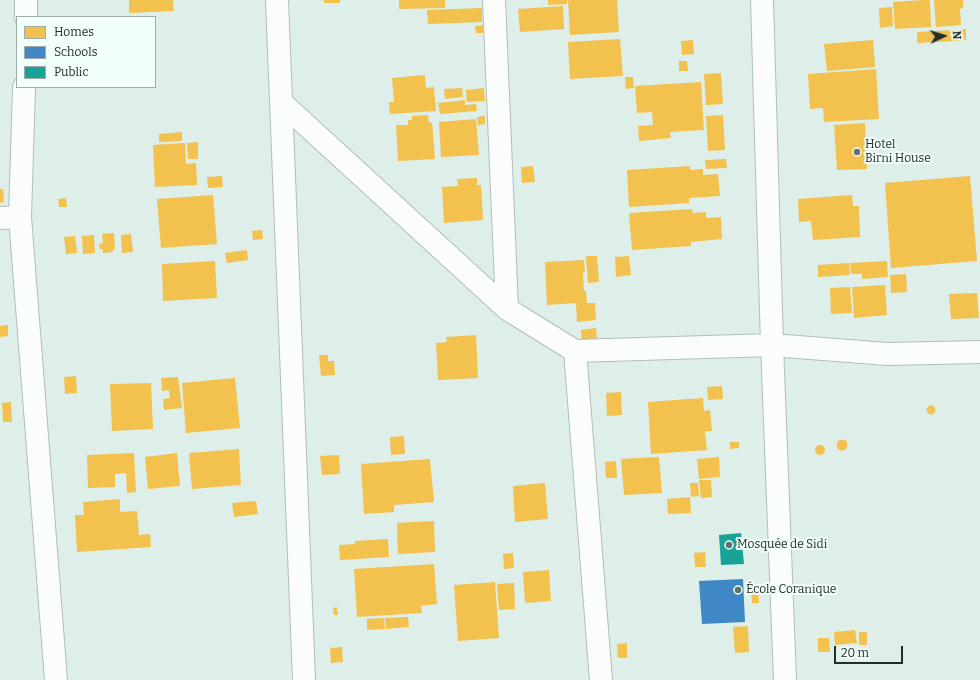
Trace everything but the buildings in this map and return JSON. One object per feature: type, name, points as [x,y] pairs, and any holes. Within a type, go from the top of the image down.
[{"type":"street","points":[[26,0],[26,16]]},
{"type":"street","points":[[278,0],[304,680]]},
{"type":"street","points":[[494,0],[507,309]]},
{"type":"street","points":[[762,0],[772,346],[785,680]]},
{"type":"street","points":[[24,88],[10,217],[56,680]]},
{"type":"street","points":[[282,102],[507,309],[575,351],[772,346],[887,354],[980,352]]},
{"type":"street","points":[[575,351],[602,680]]},
{"type":"place","name":"Hotel Birni House","points":[[857,152]]},
{"type":"place","name":"Mosquée de Sidi","points":[[729,545]]},
{"type":"place","name":"École Coranique","points":[[738,590]]}]
